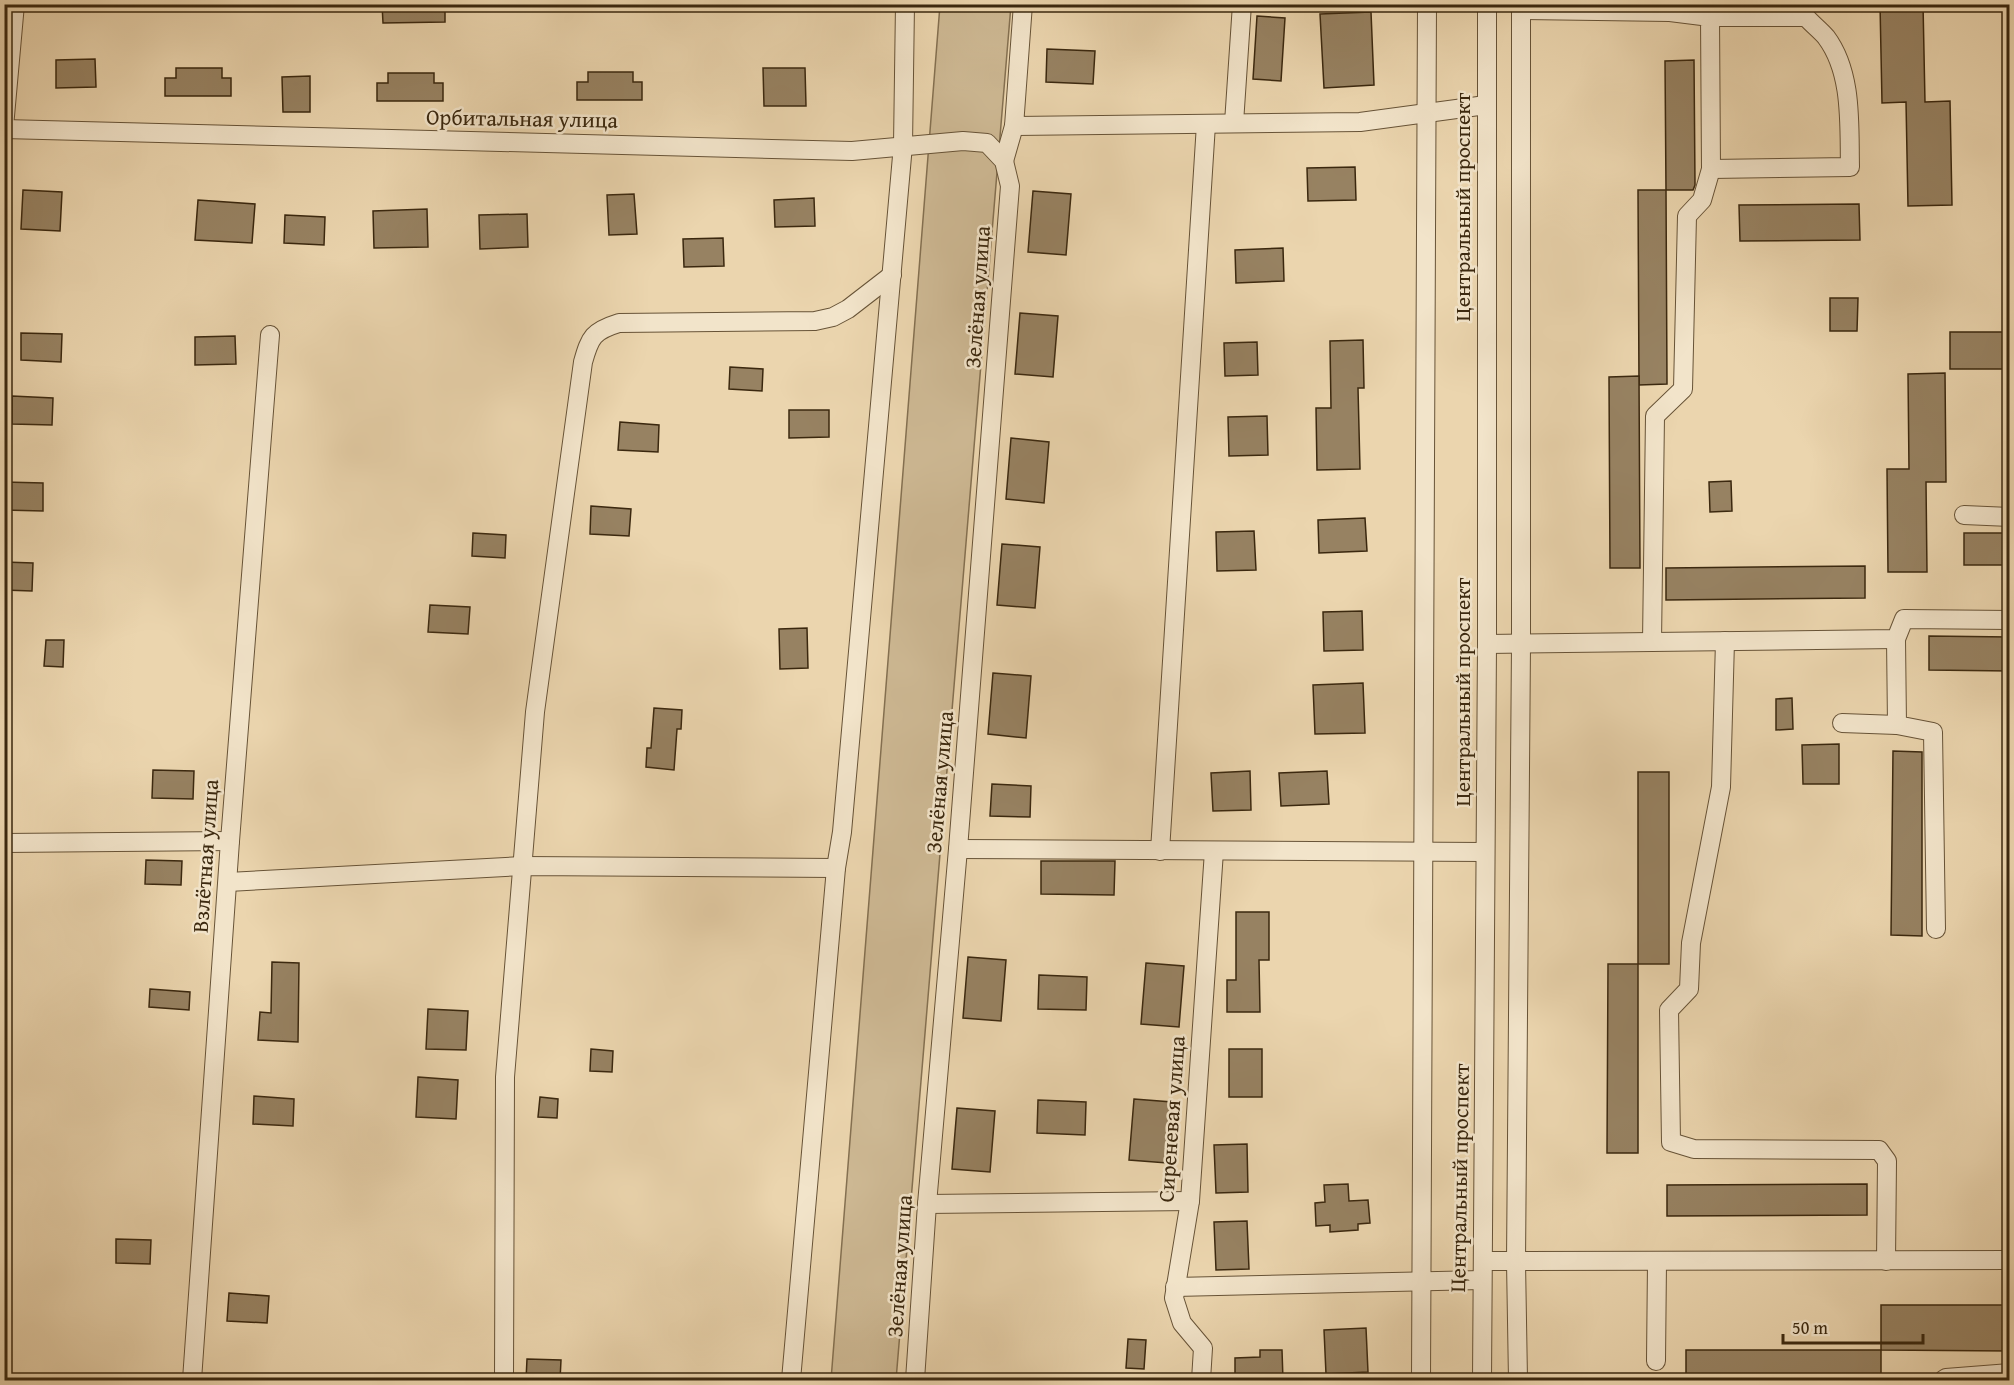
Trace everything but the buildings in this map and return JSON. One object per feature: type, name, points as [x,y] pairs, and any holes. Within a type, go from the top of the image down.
[{"type":"street","points":[[4,128],[15,4]]},
{"type":"street","points":[[790,1380],[836,868],[842,832],[903,145],[905,4]]},
{"type":"street","points":[[1004,161],[1014,126],[1023,4]]},
{"type":"street","points":[[1234,123],[1242,4]]},
{"type":"street","points":[[1421,1380],[1427,4]]},
{"type":"street","name":"Центральный проспект","points":[[1482,1380],[1487,645],[1487,4]]},
{"type":"street","points":[[1518,1380],[1515,1262],[1521,645],[1521,7],[1670,8],[1710,17],[1806,17],[1826,37],[1840,63],[1848,106],[1850,167],[1711,169]]},
{"type":"street","points":[[1652,642],[1655,416],[1683,389],[1687,216],[1702,200],[1711,169],[1710,17]]},
{"type":"street","points":[[1014,126],[1360,122],[1486,105]]},
{"type":"street","points":[[1160,850],[1206,124]]},
{"type":"street","name":"Орбитальная улица","points":[[4,128],[852,151],[963,141],[987,143],[1004,161]]},
{"type":"street","name":"Зелёная улица","points":[[915,1380],[927,1204],[958,849],[1010,186],[1004,161]]},
{"type":"street","points":[[504,1380],[506,1077],[522,866],[535,712],[583,362],[589,341],[600,329],[619,323],[815,321],[834,317],[892,275]]},
{"type":"street","name":"Взлётная улица","points":[[192,1380],[230,841],[270,335]]},
{"type":"street","points":[[1964,515],[2010,516]]},
{"type":"street","points":[[1897,725],[1896,639],[1904,619],[2010,620]]},
{"type":"street","points":[[1487,645],[1896,639]]},
{"type":"street","points":[[1725,641],[1721,787],[1691,943],[1689,988],[1669,1010],[1671,1142],[1694,1149],[1879,1150],[1887,1161],[1886,1261]]},
{"type":"street","points":[[1842,723],[1897,725],[1933,732],[1936,929]]},
{"type":"street","points":[[4,843],[230,841]]},
{"type":"street","points":[[958,849],[1484,852]]},
{"type":"street","name":"Сиреневая улица","points":[[1201,1380],[1203,1348],[1182,1323],[1174,1298],[1190,1201],[1214,851]]},
{"type":"street","points":[[228,882],[522,866],[836,868]]},
{"type":"street","points":[[927,1204],[1190,1201]]},
{"type":"street","points":[[1484,1261],[2010,1260]]},
{"type":"street","points":[[1656,1361],[1657,1262]]},
{"type":"street","points":[[1175,1287],[1482,1280]]},
{"type":"street","points":[[1942,1380],[2010,1373]]},
{"type":"shaded area","points":[[940,5],[1011,5],[896,1380],[831,1380]]}]
